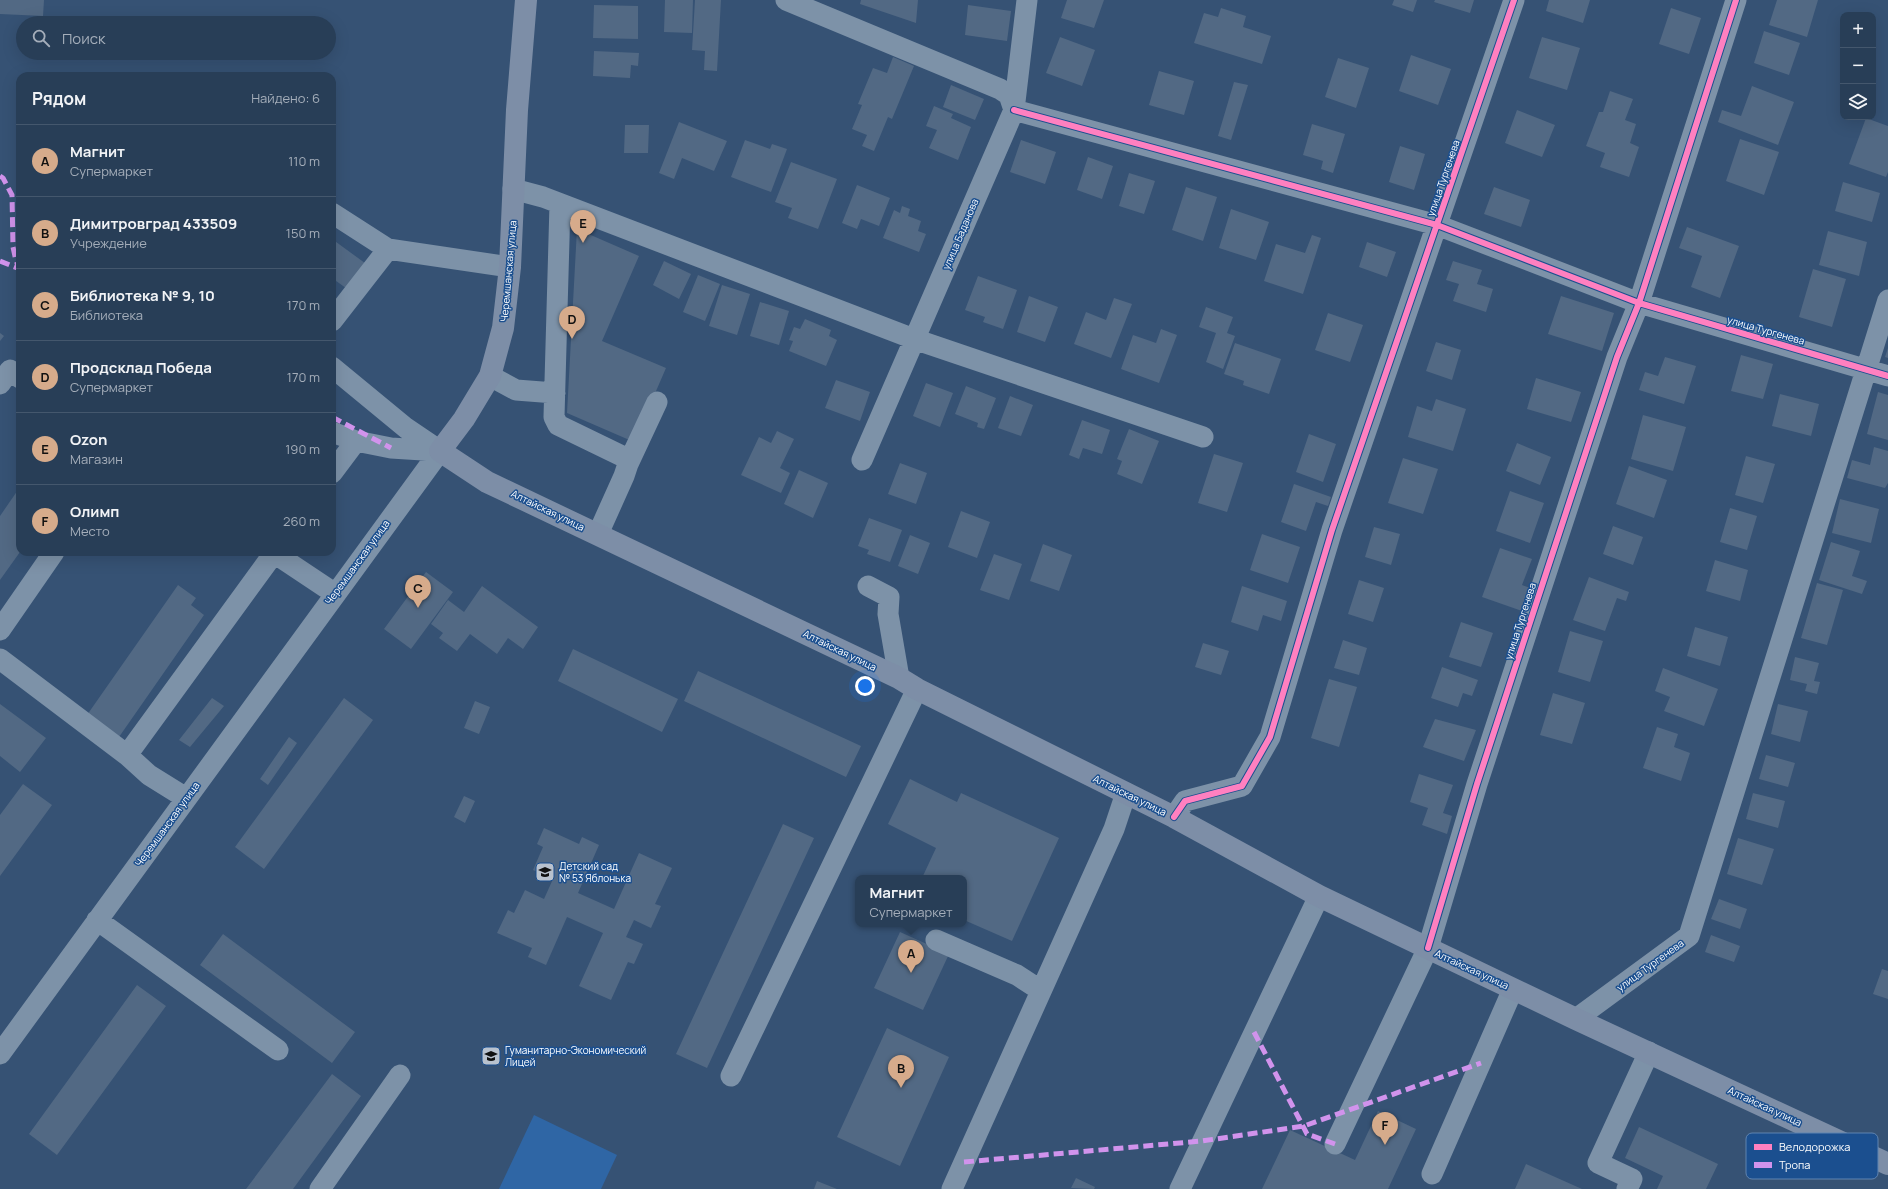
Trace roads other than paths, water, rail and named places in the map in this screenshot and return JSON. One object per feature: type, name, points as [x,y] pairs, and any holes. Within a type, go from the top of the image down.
[{"type":"main road","name":"Черемшанская улица","points":[[440,451],[464,419],[490,376],[503,328],[510,267],[517,110],[526,0]]},
{"type":"main road","name":"Алтайская улица","points":[[440,451],[487,482],[908,684],[1174,817],[1319,896],[1576,1019],[1822,1133]]},
{"type":"main road","name":"Алтайская улица","points":[[1878,1159],[1888,1164]]},
{"type":"street","points":[[786,0],[1000,89],[1010,95],[1014,110],[1437,225],[1332,530],[1270,738],[1242,786],[1185,801],[1174,817]]},
{"type":"street","name":"улица Баданова","points":[[862,460],[1014,110],[1027,0]]},
{"type":"street","name":"улица Тургенева","points":[[1514,0],[1437,225],[1639,303],[1888,376]]},
{"type":"street","name":"улица Тургенева","points":[[1335,1144],[1428,948],[1479,777],[1617,357],[1639,303],[1736,0]]},
{"type":"street","points":[[513,189],[560,204],[914,339],[1203,437]]},
{"type":"street","points":[[560,204],[554,417],[558,425],[624,457],[628,464]]},
{"type":"street","points":[[336,216],[388,249],[510,267]]},
{"type":"street","points":[[336,308],[388,249]]},
{"type":"street","name":"улица Тургенева","points":[[1576,1019],[1689,936],[1888,300]]},
{"type":"street","points":[[0,384],[10,370],[16,375]]},
{"type":"street","points":[[336,370],[406,428],[440,451]]},
{"type":"street","points":[[490,376],[516,390],[555,392]]},
{"type":"street","points":[[598,534],[657,402]]},
{"type":"street","points":[[336,433],[356,440],[391,448],[440,451]]},
{"type":"street","points":[[336,468],[356,440]]},
{"type":"street","name":"Черемшанская улица","points":[[2,1046],[97,920],[334,593],[440,451]]},
{"type":"street","points":[[0,630],[51,556]]},
{"type":"street","points":[[127,755],[271,556]]},
{"type":"street","points":[[280,556],[334,593]]},
{"type":"street","points":[[731,1076],[908,684],[888,614],[889,597],[868,586]]},
{"type":"street","points":[[0,659],[127,755],[149,775],[186,798]]},
{"type":"street","points":[[952,1189],[1040,990],[1114,829],[1126,793]]},
{"type":"street","points":[[1180,1189],[1319,896]]},
{"type":"street","points":[[97,920],[278,1050]]},
{"type":"street","points":[[936,940],[1017,975],[1040,990]]},
{"type":"street","points":[[1432,1174],[1513,989]]},
{"type":"street","points":[[1627,1189],[1632,1179],[1598,1163],[1649,1052]]},
{"type":"street","points":[[320,1189],[400,1075]]},
{"type":"place","name":"Ozon","points":[[583,243]]},
{"type":"place","name":"Продсклад Победа","points":[[572,339]]},
{"type":"place","name":"Библиотека № 9, 10","points":[[418,608]]},
{"type":"place","name":"Детский сад № 53 Яблонька","points":[[545,872]]},
{"type":"place","name":"Магнит","points":[[911,973]]},
{"type":"place","name":"Гуманитарно-Экономический Лицей","points":[[491,1056]]},
{"type":"place","name":"Димитровград 433509","points":[[901,1088]]},
{"type":"place","name":"Олимп","points":[[1385,1145]]}]
